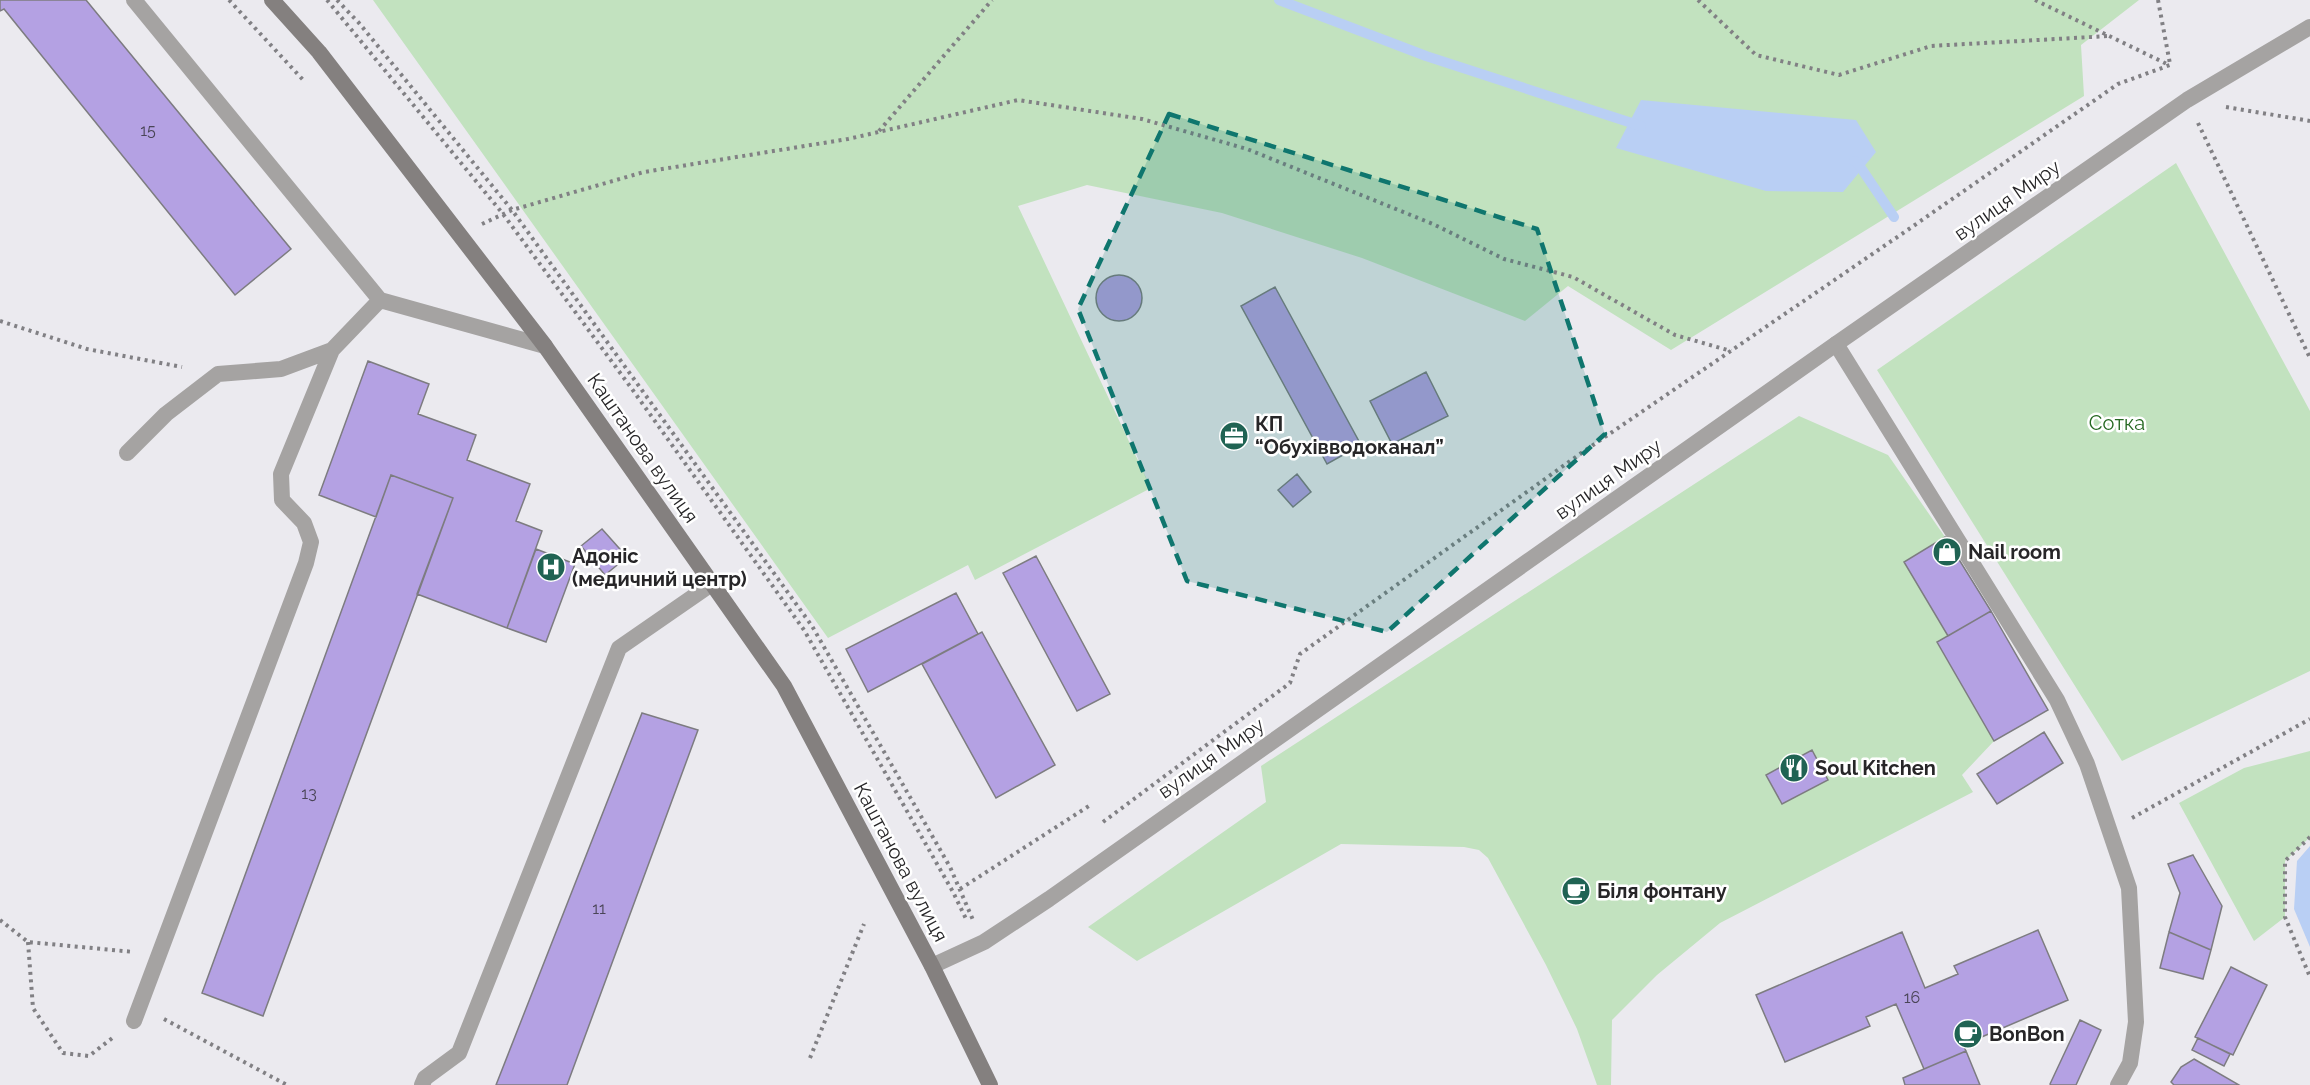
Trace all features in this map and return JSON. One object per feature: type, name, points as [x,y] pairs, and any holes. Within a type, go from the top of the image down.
[{"type":"main road","name":"Каштанова вулиця","points":[[272,0],[319,52],[545,346],[784,686],[932,966],[990,1085]]},
{"type":"street","points":[[134,0],[380,300],[545,346]]},
{"type":"street","name":"вулиця Миру","points":[[932,966],[984,942],[1048,899],[1836,344],[2187,100],[2310,27]]},
{"type":"street","points":[[136,1013],[306,563],[311,542],[304,523],[282,500],[281,474],[332,350],[380,300]]},
{"type":"street","points":[[1836,344],[2057,700],[2087,764],[2128,888],[2136,1022],[2130,1063],[2118,1085]]},
{"type":"street","points":[[127,453],[165,414],[218,374],[281,369],[332,350]]},
{"type":"street","points":[[422,1085],[425,1078],[459,1053],[619,648],[713,584]]},
{"type":"path","points":[[327,0],[503,214],[632,389],[804,630],[953,892],[965,919],[984,942]]},
{"type":"path","points":[[337,0],[359,23],[512,210],[812,626],[950,867],[984,942]]},
{"type":"path","points":[[878,132],[992,0]]},
{"type":"path","points":[[1698,0],[1756,55],[1839,75],[1930,46],[2109,36]]},
{"type":"path","points":[[2035,0],[2170,65]]},
{"type":"path","points":[[2158,0],[2170,65]]},
{"type":"path","points":[[1103,822],[1290,683],[1300,654],[1580,454],[2118,84],[2170,65]]},
{"type":"path","points":[[512,210],[644,172],[848,139],[1018,100],[1142,119],[1247,149],[1433,224],[1504,259],[1573,277],[1675,335],[1731,351]]},
{"type":"path","points":[[2187,100],[2310,121]]},
{"type":"path","points":[[2187,100],[2310,358]]},
{"type":"path","points":[[0,321],[87,349],[218,374]]},
{"type":"path","points":[[2108,831],[2310,719]]},
{"type":"path","points":[[960,889],[1092,804]]},
{"type":"path","points":[[2310,837],[2285,861],[2285,917],[2310,977]]},
{"type":"path","points":[[0,920],[28,942],[158,955]]},
{"type":"path","points":[[810,1058],[864,924]]},
{"type":"path","points":[[28,942],[33,1008],[63,1053],[89,1056],[136,1013],[287,1085]]},
{"type":"highlighted area","points":[[1169,114],[1537,229],[1605,434],[1387,632],[1187,581],[1078,309]]},
{"type":"green space","points":[[373,0],[2139,0],[2081,45],[2084,96],[1671,350],[1568,286],[1525,321],[1362,258],[1222,213],[1087,185],[1018,206],[1151,488],[975,580],[968,565],[828,638]]},
{"type":"green space","name":"Сотка","points":[[2176,163],[2310,411],[2310,671],[2122,761],[1877,370]]},
{"type":"green space","points":[[1799,416],[1888,455],[1945,537],[1904,562],[1948,636],[1937,643],[1994,741],[1962,775],[1973,792],[1720,923],[1657,975],[1612,1020],[1611,1085],[1597,1085],[1577,1029],[1546,965],[1488,858],[1479,850],[1464,847],[1341,844],[1137,961],[1088,927],[1266,802],[1261,766]]},
{"type":"green space","points":[[2310,751],[2310,837],[2285,861],[2285,917],[2254,941],[2179,803],[2244,768]]},
{"type":"water","points":[[1641,100],[1856,120],[1876,152],[1843,192],[1766,191],[1616,148]]},
{"type":"water","points":[[2310,846],[2310,947],[2294,909],[2297,861]]},
{"type":"building","points":[[0,0],[86,0],[291,249],[235,295],[4,9],[0,11]]},
{"type":"building","points":[[1119,275],[1128,276],[1135,282],[1141,289],[1141,307],[1135,314],[1128,320],[1119,321],[1110,320],[1103,314],[1097,307],[1096,298],[1097,289],[1103,282],[1110,276]]},
{"type":"building","points":[[1275,287],[1361,445],[1327,464],[1241,306]]},
{"type":"building","points":[[368,361],[429,384],[418,414],[476,435],[467,460],[530,484],[516,521],[542,531],[507,628],[417,594],[453,498],[391,475],[376,517],[319,495]]},
{"type":"building","points":[[1426,372],[1448,416],[1392,444],[1370,401]]},
{"type":"building","points":[[1297,474],[1311,492],[1293,507],[1278,490]]},
{"type":"building","points":[[391,475],[453,498],[263,1016],[202,993]]},
{"type":"building","points":[[602,529],[627,557],[605,575],[581,546]]},
{"type":"building","points":[[1945,537],[1991,611],[1948,636],[1904,562]]},
{"type":"building","points":[[536,549],[575,564],[546,642],[507,628]]},
{"type":"building","points":[[1036,556],[1110,694],[1077,711],[1003,573]]},
{"type":"building","points":[[956,593],[978,634],[868,692],[846,649]]},
{"type":"building","points":[[1991,611],[2048,710],[1994,741],[1937,642]]},
{"type":"building","points":[[982,632],[1055,765],[996,798],[922,664]]},
{"type":"building","points":[[642,713],[698,730],[567,1085],[496,1085]]},
{"type":"building","points":[[2044,732],[2063,763],[1997,804],[1977,774]]},
{"type":"building","points":[[1812,750],[1828,780],[1782,804],[1766,775]]},
{"type":"building","points":[[2193,855],[2222,906],[2211,950],[2169,932],[2180,893],[2168,864]]},
{"type":"building","points":[[2038,930],[2068,1000],[1963,1045],[1966,1051],[1924,1069],[1896,1004],[1866,1017],[1870,1026],[1785,1062],[1756,995],[1902,932],[1925,988],[1958,974],[1954,966]]},
{"type":"building","points":[[2169,932],[2211,950],[2203,979],[2160,968]]},
{"type":"building","points":[[2231,967],[2267,985],[2233,1055],[2195,1037]]},
{"type":"building","points":[[2080,1020],[2101,1030],[2076,1085],[2051,1085],[2050,1084]]},
{"type":"building","points":[[2198,1038],[2230,1054],[2224,1066],[2192,1050]]},
{"type":"building","points":[[1966,1051],[1980,1085],[1905,1085],[1903,1078]]},
{"type":"building","points":[[2194,1059],[2239,1085],[2174,1085],[2171,1082],[2181,1067]]},
{"type":"waterway","points":[[1279,0],[1426,56],[1641,126]]},
{"type":"waterway","points":[[1854,161],[1857,162],[1894,217]]},
{"type":"place","name":"КП “Обухівводоканал”","points":[[1234,436]]},
{"type":"place","name":"Nail room","points":[[1947,552]]},
{"type":"place","name":"Адоніс (медичний центр)","points":[[551,567]]},
{"type":"place","name":"Soul Kitchen","points":[[1794,768]]},
{"type":"place","name":"Біля фонтану","points":[[1576,891]]},
{"type":"place","name":"BonBon","points":[[1968,1034]]}]
